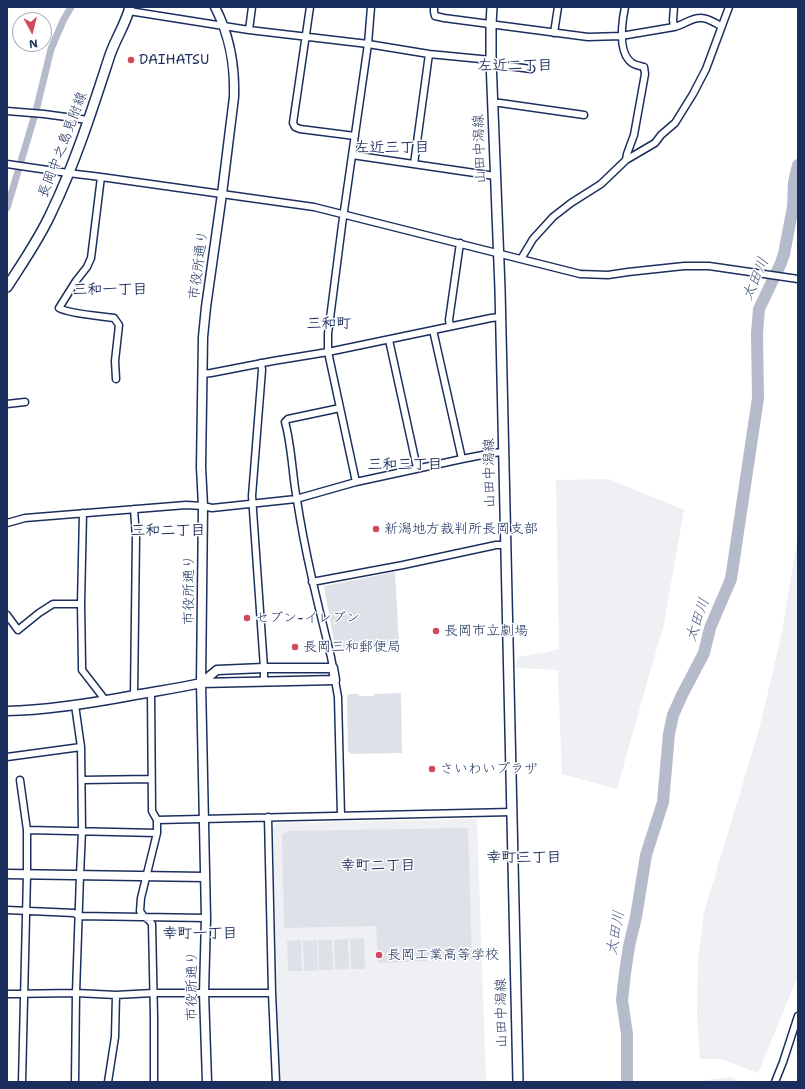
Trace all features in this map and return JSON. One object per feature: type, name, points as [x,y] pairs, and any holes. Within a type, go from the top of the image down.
[{"type":"main road","name":"山田中潟線","points":[[492,7],[491,63],[499,253],[518,1082]]},
{"type":"main road","name":"長岡中之島見附線","points":[[7,287],[26,259],[52,211],[88,120],[114,43],[130,9]]},
{"type":"street","name":"市役所通り","points":[[207,1082],[204,993],[206,918],[201,683],[202,506],[200,467],[203,337],[234,97],[232,57],[224,26],[215,7]]},
{"type":"street","points":[[249,30],[252,7]]},
{"type":"street","points":[[310,7],[293,123],[295,127],[300,129],[355,136]]},
{"type":"street","points":[[356,482],[328,352],[328,334],[343,214],[368,44],[371,7]]},
{"type":"street","points":[[434,7],[435,16],[588,37],[621,36],[674,27],[699,18],[705,18],[721,26]]},
{"type":"street","points":[[554,33],[558,7]]},
{"type":"street","points":[[624,7],[621,36],[622,44],[628,59],[632,63],[644,67],[645,74],[634,135],[626,160]]},
{"type":"street","points":[[674,7],[674,27]]},
{"type":"street","points":[[521,259],[533,239],[553,218],[571,203],[601,184],[626,160],[655,143],[661,135],[675,123],[706,69],[729,7]]},
{"type":"street","points":[[130,9],[249,30],[368,44],[531,69]]},
{"type":"street","points":[[414,164],[429,54]]},
{"type":"street","points":[[492,103],[584,115]]},
{"type":"street","points":[[7,111],[28,112],[88,120]]},
{"type":"street","points":[[352,155],[496,176]]},
{"type":"street","points":[[7,164],[314,207],[580,274],[608,275],[684,266],[709,266],[798,279]]},
{"type":"street","points":[[101,176],[91,258],[87,267],[76,280],[59,308],[70,312],[114,318],[119,325],[116,379]]},
{"type":"street","points":[[450,326],[449,320],[460,243]]},
{"type":"street","points":[[203,374],[328,352],[500,317]]},
{"type":"street","points":[[433,330],[462,459]]},
{"type":"street","points":[[389,340],[417,468]]},
{"type":"street","points":[[261,363],[262,370],[252,504],[264,681]]},
{"type":"street","points":[[7,404],[25,402]]},
{"type":"street","points":[[340,408],[288,419],[285,422],[291,454],[296,499],[312,582],[331,657],[338,697],[341,816]]},
{"type":"street","points":[[7,523],[25,518],[83,513],[186,505],[212,508],[296,499],[356,482],[417,468],[503,452]]},
{"type":"street","points":[[134,509],[136,537],[134,695]]},
{"type":"street","points":[[83,513],[81,604],[82,670],[106,701]]},
{"type":"street","points":[[312,582],[505,544]]},
{"type":"street","points":[[7,614],[18,630],[53,604],[81,604]]},
{"type":"street","points":[[201,683],[217,670],[333,668]]},
{"type":"street","points":[[7,711],[106,701],[201,683],[335,680]]},
{"type":"street","points":[[151,692],[152,811],[157,820],[157,833],[141,898],[140,911],[152,924],[154,1082]]},
{"type":"street","points":[[75,705],[81,746],[82,780],[75,1082]]},
{"type":"street","points":[[7,757],[81,746]]},
{"type":"street","points":[[82,780],[151,779]]},
{"type":"street","points":[[20,780],[27,830],[22,1082]]},
{"type":"street","points":[[157,820],[512,812]]},
{"type":"street","points":[[268,817],[272,993],[276,1082]]},
{"type":"street","points":[[27,830],[157,833]]},
{"type":"street","points":[[7,874],[204,877]]},
{"type":"street","points":[[7,910],[74,913],[79,916],[206,918]]},
{"type":"street","points":[[7,994],[116,995],[153,993],[272,993]]},
{"type":"street","points":[[108,1082],[115,1037],[116,995]]},
{"type":"street","points":[[775,1082],[798,1016]]},
{"type":"shaded area","points":[[609,479],[684,510],[663,629],[617,789],[562,774],[558,679],[559,670],[516,668],[518,657],[559,649],[556,480]]},
{"type":"shaded area","points":[[798,534],[798,976],[758,1073],[721,1059],[700,1059],[697,1015],[698,959],[704,912],[760,726],[782,632]]},
{"type":"shaded area","points":[[395,572],[399,644],[335,648],[324,586]]},
{"type":"shaded area","points":[[401,693],[402,753],[351,754],[348,751],[347,695],[359,694],[359,696],[374,696],[374,694]]},
{"type":"shaded area","name":"長岡工業高等学校","points":[[477,819],[486,1082],[279,1082],[273,828],[277,823]]},
{"type":"shaded area","points":[[468,828],[472,959],[378,963],[376,926],[284,928],[282,835],[287,831]]},
{"type":"shaded area","points":[[364,938],[365,969],[351,969],[350,939]]},
{"type":"shaded area","points":[[348,939],[349,969],[335,970],[334,940]]},
{"type":"shaded area","points":[[301,940],[302,971],[288,971],[287,941]]},
{"type":"shaded area","points":[[317,940],[318,970],[304,971],[303,941]]},
{"type":"shaded area","points":[[318,940],[332,940],[333,970],[319,970]]},
{"type":"shaded area","points":[[730,1077],[741,1082],[693,1082]]},
{"type":"waterway","points":[[7,208],[36,111],[51,49],[63,21],[71,7]]},
{"type":"waterway","name":"太田川","points":[[627,1082],[627,1034],[622,1000],[629,946],[636,917],[646,855],[663,802],[669,734],[673,715],[704,653],[710,628],[731,579],[758,398],[757,333],[759,309],[784,254],[793,207],[794,182],[798,165]]},
{"type":"place","name":"DAIHATSU","points":[[131,60]]},
{"type":"place","name":"新潟地方裁判所長岡支部","points":[[376,529]]},
{"type":"place","name":"セブン-イレブン","points":[[247,618]]},
{"type":"place","name":"長岡市立劇場","points":[[436,631]]},
{"type":"place","name":"長岡三和郵便局","points":[[295,647]]},
{"type":"place","name":"さいわいプラザ","points":[[432,769]]},
{"type":"place","name":"長岡工業高等学校","points":[[379,955]]},
{"type":"district","name":"左近二丁目","points":[[515,66]]},
{"type":"district","name":"左近三丁目","points":[[392,148]]},
{"type":"district","name":"三和一丁目","points":[[110,290]]},
{"type":"district","name":"三和町","points":[[329,324]]},
{"type":"district","name":"三和三丁目","points":[[405,465]]},
{"type":"district","name":"三和二丁目","points":[[168,531]]},
{"type":"district","name":"幸町三丁目","points":[[524,858]]},
{"type":"district","name":"幸町二丁目","points":[[378,866]]},
{"type":"district","name":"幸町一丁目","points":[[200,934]]}]
